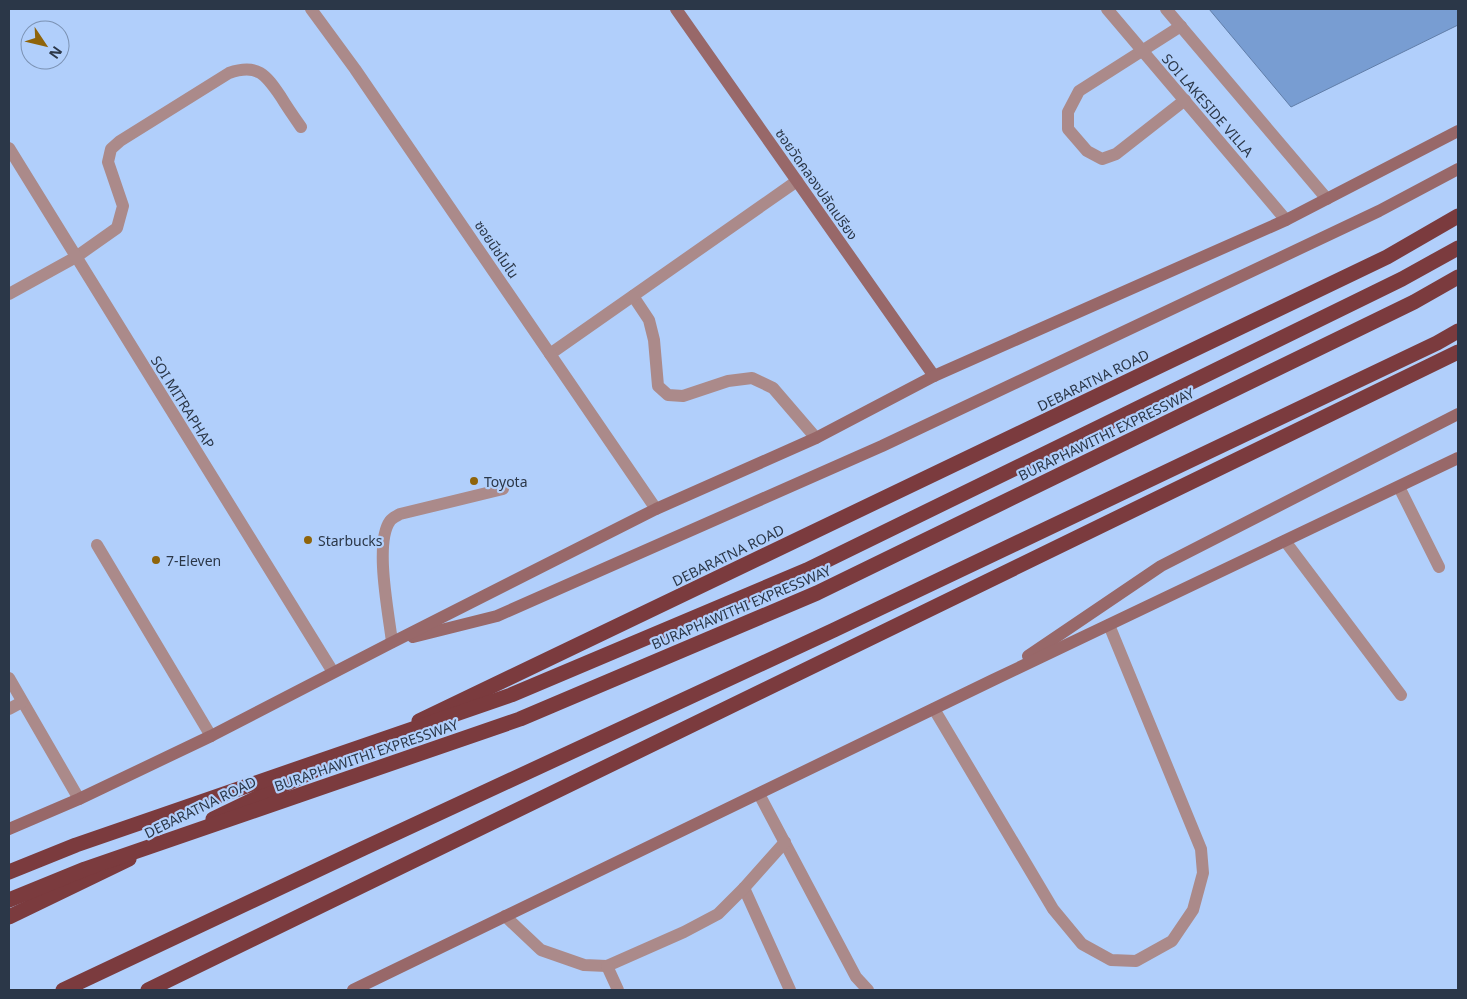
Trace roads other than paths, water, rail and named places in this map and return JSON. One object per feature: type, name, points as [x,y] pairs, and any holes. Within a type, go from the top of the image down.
[{"type":"highway","name":"DEBARATNA ROAD","points":[[9,917],[1369,266],[1458,216]]},
{"type":"highway","points":[[9,872],[76,845],[511,695],[807,570],[1402,279],[1458,248]]},
{"type":"highway","name":"BURAPHAWITHI EXPRESSWAY","points":[[9,900],[85,869],[520,719],[808,597],[1414,302],[1458,277]]},
{"type":"highway","points":[[63,990],[371,844],[834,630],[1458,331]]},
{"type":"highway","points":[[148,990],[1458,352]]},
{"type":"main road","name":"ซอยวัดคลองปลัดเปรียง","points":[[676,9],[934,376]]},
{"type":"main road","points":[[9,830],[211,736],[333,672],[656,509],[816,438],[934,376],[1286,220],[1458,132]]},
{"type":"main road","points":[[390,643],[497,616],[882,446],[1380,211],[1458,169]]},
{"type":"main road","points":[[993,680],[1161,566],[1458,414]]},
{"type":"main road","points":[[353,990],[368,987],[505,916],[1458,458]]},
{"type":"street","name":"ซอยนีชโมโน","points":[[311,9],[355,69],[656,509]]},
{"type":"street","name":"SOI LAKESIDE VILLA","points":[[1107,9],[1286,220]]},
{"type":"street","points":[[1166,9],[1327,199]]},
{"type":"street","points":[[1181,26],[1079,91],[1068,112],[1068,129],[1088,151],[1102,158],[1116,154],[1185,100]]},
{"type":"street","points":[[9,294],[76,257],[117,228],[123,206],[108,162],[111,149],[120,141],[229,73],[240,69],[258,71],[267,78],[301,127]]},
{"type":"street","name":"SOI MITRAPHAP","points":[[9,148],[333,672]]},
{"type":"street","points":[[550,354],[797,181]]},
{"type":"street","points":[[633,296],[649,320],[654,340],[658,386],[668,395],[683,396],[728,381],[752,378],[773,388],[816,438]]},
{"type":"street","points":[[1399,486],[1439,567]]},
{"type":"street","points":[[390,643],[382,559],[385,532],[391,520],[400,514],[503,489]]},
{"type":"street","points":[[1285,541],[1400,695]]},
{"type":"street","points":[[97,545],[211,736]]},
{"type":"street","points":[[934,709],[1053,910],[1082,944],[1111,960],[1136,961],[1172,940],[1193,910],[1203,874],[1201,849],[1109,625]]},
{"type":"street","points":[[9,678],[79,799]]},
{"type":"street","points":[[9,709],[22,702]]},
{"type":"street","points":[[759,794],[856,977],[868,990]]},
{"type":"street","points":[[505,916],[541,950],[584,965],[607,966],[684,932],[718,914],[785,842]]},
{"type":"street","points":[[744,888],[790,990]]},
{"type":"street","points":[[607,966],[618,990]]},
{"type":"water","points":[[1209,9],[1458,9],[1458,25],[1291,107]]},
{"type":"place","name":"Toyota","points":[[474,481]]},
{"type":"place","name":"Starbucks","points":[[308,540]]},
{"type":"place","name":"7-Eleven","points":[[156,560]]}]
